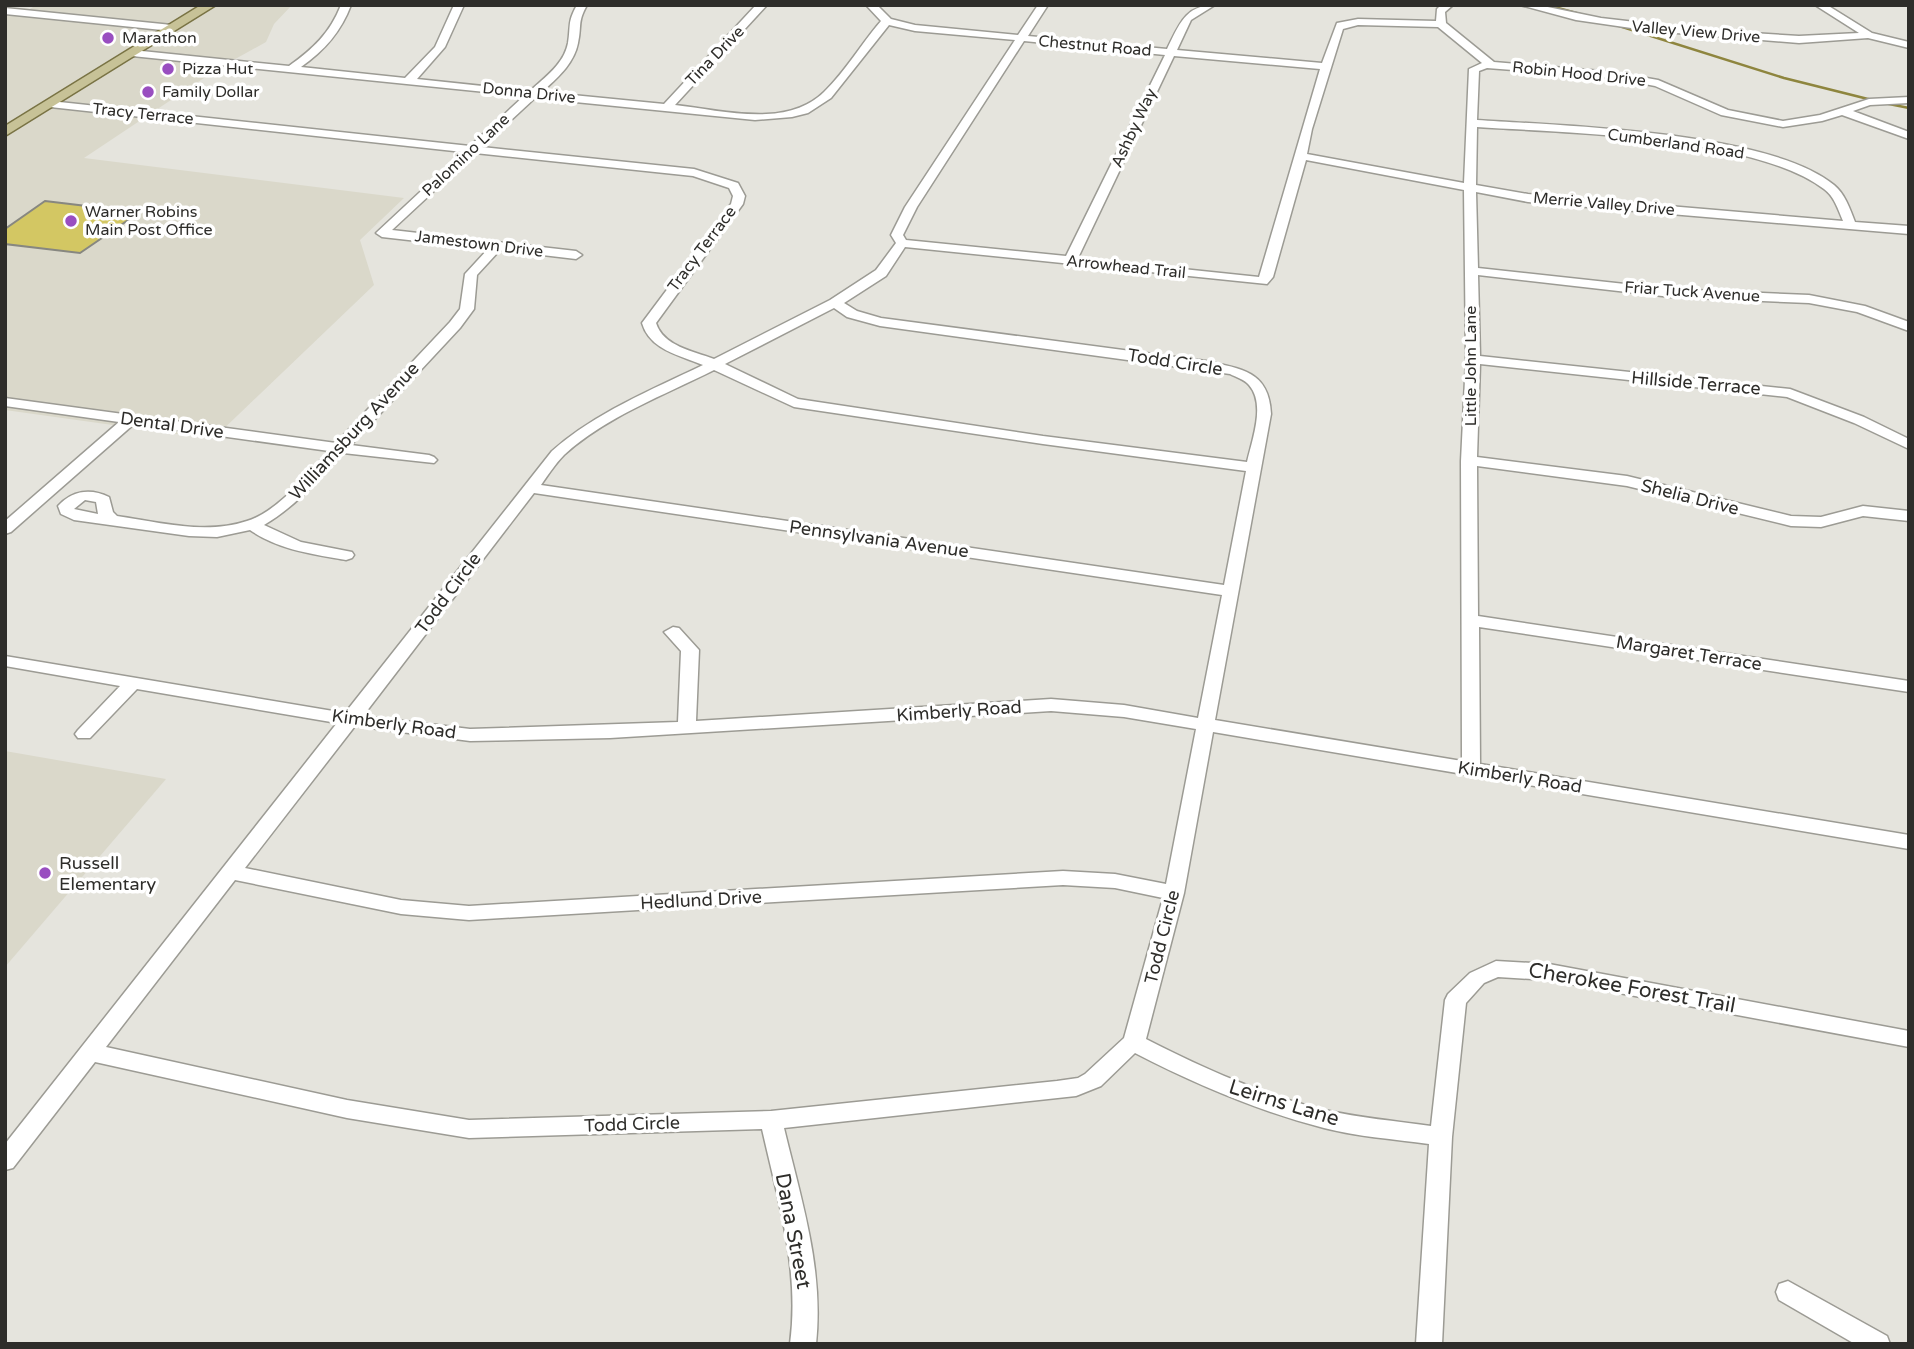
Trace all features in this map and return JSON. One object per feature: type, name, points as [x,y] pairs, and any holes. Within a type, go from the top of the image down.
[{"type":"main road","points":[[5,132],[210,5]]},
{"type":"street","points":[[292,69],[321,49],[334,33],[346,5]]},
{"type":"street","points":[[408,81],[428,64],[446,41],[459,5]]},
{"type":"street","name":"Palomino Lane","points":[[382,233],[560,69],[571,53],[575,39],[573,21],[582,5]]},
{"type":"street","name":"Tina Drive","points":[[668,106],[762,5]]},
{"type":"street","points":[[871,5],[887,21]]},
{"type":"street","points":[[902,243],[897,235],[911,206],[1043,5]]},
{"type":"street","name":"Ashby Way","points":[[1070,261],[1170,52],[1191,14],[1210,5]]},
{"type":"street","points":[[1448,5],[1440,11],[1441,24],[1491,65]]},
{"type":"street","name":"Valley View Drive","points":[[1525,5],[1583,20],[1680,31],[1824,41],[1868,35]]},
{"type":"street","points":[[1820,5],[1868,35],[1909,45]]},
{"type":"street","points":[[5,11],[172,28]]},
{"type":"street","name":"Donna Drive","points":[[132,53],[755,117],[804,111],[826,96],[887,21]]},
{"type":"street","name":"Chestnut Road","points":[[887,21],[915,28],[1327,67]]},
{"type":"street","name":"Arrowhead Trail","points":[[902,243],[1262,281],[1267,277],[1306,129],[1341,25],[1358,22],[1441,24]]},
{"type":"street","name":"Robin Hood Drive","points":[[1491,65],[1613,75],[1658,83],[1725,113],[1783,124],[1804,122],[1869,102],[1909,100]]},
{"type":"street","name":"Little John Lane","points":[[1471,769],[1471,94],[1474,69],[1491,65]]},
{"type":"street","name":"Tracy Terrace","points":[[50,104],[694,173],[734,186],[739,196],[737,204],[649,323],[652,333],[663,344],[716,365],[794,403],[1043,440],[1252,467]]},
{"type":"street","points":[[1842,111],[1909,136]]},
{"type":"street","name":"Cumberland Road","points":[[1473,123],[1635,136],[1774,160],[1829,187],[1841,201],[1850,224]]},
{"type":"street","name":"Merrie Valley Drive","points":[[1301,156],[1417,176],[1472,190],[1528,198],[1909,230]]},
{"type":"street","name":"Jamestown Drive","points":[[382,233],[576,255]]},
{"type":"street","name":"Todd Circle","points":[[835,303],[852,314],[880,322],[1152,357],[1234,371],[1253,380],[1263,395],[1264,414],[1174,893],[1134,1043],[1121,1051],[1108,1067],[1085,1084],[1057,1090],[771,1120],[469,1129],[348,1109],[89,1052],[529,488],[572,441],[640,402],[835,303],[881,273],[902,243]]},
{"type":"street","name":"Williamsburg Avenue","points":[[43,496],[70,502],[85,495],[96,496],[104,500],[105,513],[111,519],[189,531],[217,532],[253,525],[291,499],[455,325],[467,309],[471,274],[497,246]]},
{"type":"street","name":"Friar Tuck Avenue","points":[[1471,271],[1563,279],[1671,293],[1809,299],[1860,309],[1909,327]]},
{"type":"street","name":"Hillside Terrace","points":[[1473,359],[1790,393],[1859,419],[1909,445]]},
{"type":"street","name":"Dental Drive","points":[[5,402],[429,460]]},
{"type":"street","points":[[5,529],[131,419]]},
{"type":"street","name":"Shelia Drive","points":[[1469,461],[1627,481],[1791,521],[1821,522],[1863,511],[1909,516]]},
{"type":"street","name":"Pennsylvania Avenue","points":[[529,488],[1230,590]]},
{"type":"street","points":[[253,525],[277,540],[302,548],[346,555]]},
{"type":"street","name":"Margaret Terrace","points":[[1469,620],[1909,687]]},
{"type":"street","points":[[673,632],[690,650],[687,726]]},
{"type":"street","name":"Kimberly Road","points":[[5,661],[351,719],[470,735],[610,732],[1051,705],[1124,711],[1207,727],[1909,842]]},
{"type":"street","points":[[84,734],[133,682]]},
{"type":"street","name":"Hedlund Drive","points":[[230,872],[401,907],[468,913],[1063,878],[1115,881],[1174,893]]},
{"type":"street","name":"Cherokee Forest Trail","points":[[1429,1344],[1441,1137],[1456,1000],[1477,978],[1496,969],[1549,972],[1909,1039]]},
{"type":"street","name":"Leirns Lane","points":[[1134,1043],[1187,1071],[1256,1099],[1326,1119],[1441,1137]]},
{"type":"street","points":[[5,1161],[89,1052]]},
{"type":"street","name":"Dana Street","points":[[771,1120],[806,1279],[806,1327],[803,1344]]},
{"type":"street","points":[[1788,1292],[1878,1344]]},
{"type":"shaded area","points":[[36,5],[292,5],[274,24],[266,42],[219,68],[84,158],[404,198],[360,240],[374,285],[213,439],[5,410],[5,15],[17,8],[30,9]]},
{"type":"shaded area","name":"Russell Elementary","points":[[5,751],[166,779],[5,967]]},
{"type":"building","name":"Warner Robins Main Post Office","points":[[45,201],[137,214],[80,253],[5,244],[5,229]]},
{"type":"waterway","points":[[1547,5],[1580,14]]},
{"type":"waterway","points":[[1616,25],[1784,78],[1872,100]]},
{"type":"waterway","points":[[1884,103],[1909,108]]},
{"type":"place","name":"Marathon","points":[[108,38]]},
{"type":"place","name":"Pizza Hut","points":[[168,69]]},
{"type":"place","name":"Family Dollar","points":[[148,92]]},
{"type":"place","name":"Warner Robins Main Post Office","points":[[71,221]]},
{"type":"place","name":"Russell Elementary","points":[[45,873]]}]
